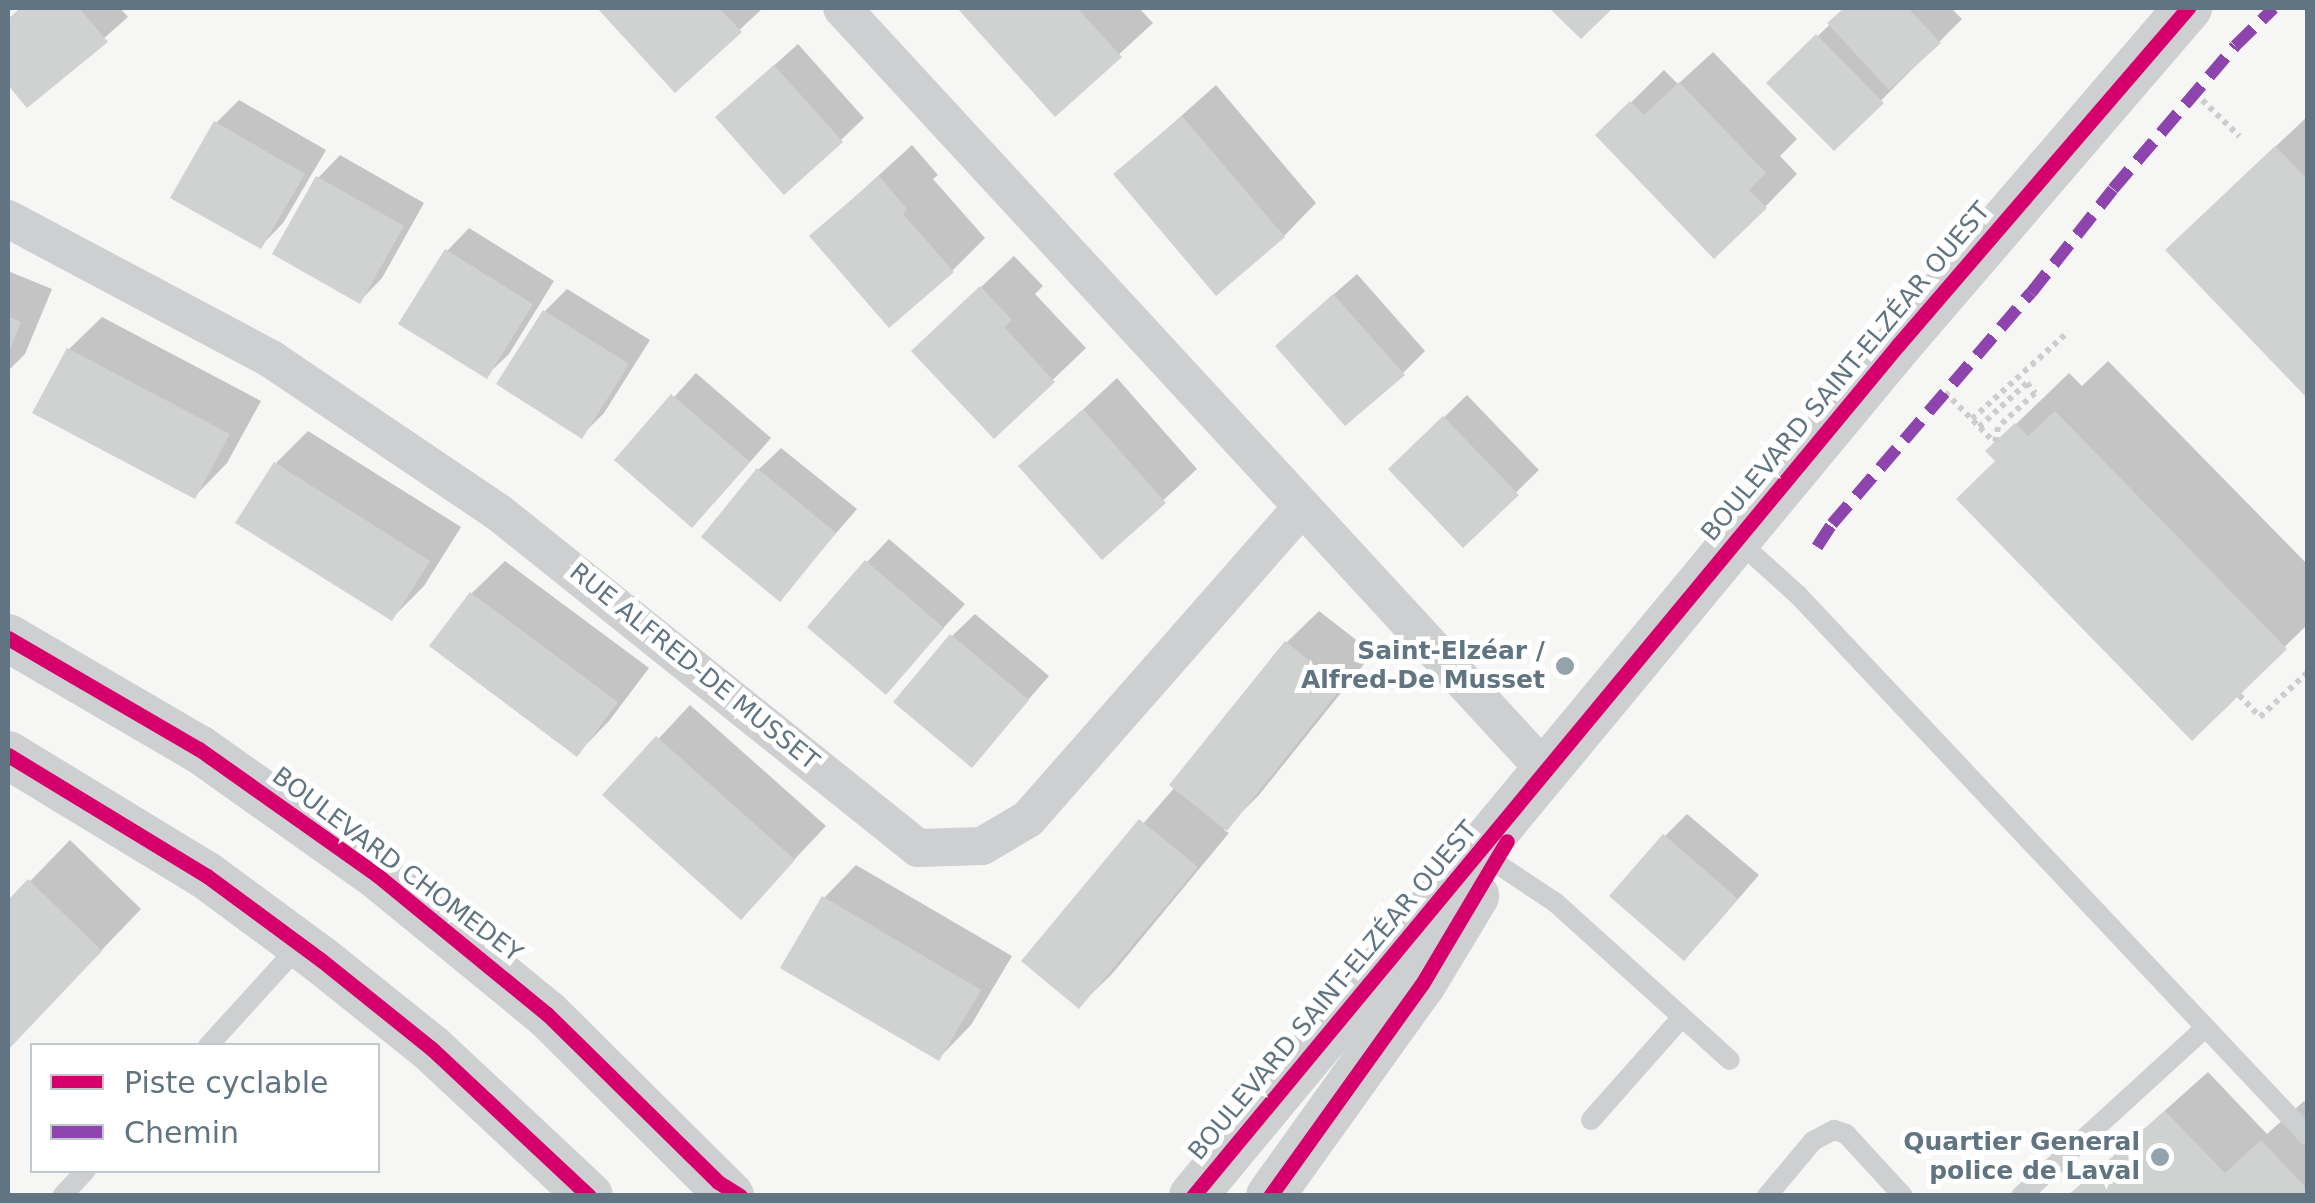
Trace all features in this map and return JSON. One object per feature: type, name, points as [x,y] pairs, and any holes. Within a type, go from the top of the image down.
[{"type":"street","points":[[842,8],[1548,773]]},
{"type":"street","name":"BOULEVARD SAINT-ELZÉAR OUEST","points":[[1194,1196],[1488,858],[1548,773],[1898,346],[2188,8]]},
{"type":"street","name":"RUE ALFRED-DE MUSSET","points":[[8,219],[271,359],[498,512],[918,848],[982,846],[1028,820],[1302,506]]},
{"type":"street","name":"BOULEVARD CHOMEDEY","points":[[8,638],[199,750],[377,875],[547,1014],[730,1196]]},
{"type":"street","points":[[8,755],[207,876],[300,945],[432,1049],[589,1196]]},
{"type":"street","name":"BOULEVARD SAINT-ELZÉAR OUEST","points":[[1270,1196],[1422,984],[1488,858]]},
{"type":"lane","points":[[1738,541],[1798,595],[2308,1136]]},
{"type":"lane","points":[[1488,858],[1556,903],[1730,1060]]},
{"type":"lane","points":[[211,1043],[300,945]]},
{"type":"lane","points":[[1591,1120],[1682,1017]]},
{"type":"lane","points":[[2021,1196],[2205,1028]]},
{"type":"lane","points":[[1767,1196],[1812,1141],[1834,1130],[1846,1134],[1903,1196]]},
{"type":"lane","points":[[62,1196],[83,1173]]},
{"type":"path","points":[[2195,93],[2239,136]]},
{"type":"path","points":[[1972,420],[2068,332]]},
{"type":"path","points":[[1946,392],[1994,443],[1998,427],[2035,393],[2027,383],[1980,428]]},
{"type":"path","points":[[2240,695],[2260,717],[2308,672]]},
{"type":"building","points":[[22,8],[79,8],[108,42],[27,108],[8,85],[8,20]]},
{"type":"building","points":[[597,8],[719,8],[742,32],[675,93]]},
{"type":"building","points":[[957,8],[1077,8],[1122,57],[1055,117]]},
{"type":"building","points":[[1549,8],[1613,8],[1581,39]]},
{"type":"building","points":[[1844,8],[1908,8],[1941,43],[1889,90],[1827,23]]},
{"type":"building","points":[[1816,34],[1884,103],[1834,151],[1766,83]]},
{"type":"building","points":[[774,65],[843,142],[784,195],[715,117]]},
{"type":"building","points":[[1679,82],[1766,173],[1749,190],[1767,208],[1714,259],[1595,135],[1630,101],[1644,115]]},
{"type":"building","points":[[1182,116],[1285,237],[1216,296],[1113,174]]},
{"type":"building","points":[[214,121],[305,174],[261,249],[170,198]]},
{"type":"building","points":[[2275,146],[2308,180],[2308,399],[2165,250]]},
{"type":"building","points":[[316,176],[404,226],[360,304],[272,254]]},
{"type":"building","points":[[879,176],[907,209],[903,214],[954,272],[889,328],[809,236]]},
{"type":"building","points":[[445,249],[533,304],[487,379],[398,324]]},
{"type":"building","points":[[980,286],[1012,320],[1004,327],[1055,382],[994,439],[911,351]]},
{"type":"building","points":[[1333,294],[1405,375],[1345,426],[1275,346]]},
{"type":"building","points":[[543,310],[629,364],[582,439],[496,384]]},
{"type":"building","points":[[8,316],[21,322],[8,354]]},
{"type":"building","points":[[67,348],[230,434],[195,499],[32,413]]},
{"type":"building","points":[[671,394],[750,462],[692,528],[614,460]]},
{"type":"building","points":[[1083,409],[1166,503],[1102,560],[1018,466]]},
{"type":"building","points":[[2055,411],[2287,649],[2192,741],[1956,499],[1995,461],[1985,451],[2015,423],[2028,436]]},
{"type":"building","points":[[1443,416],[1519,495],[1463,548],[1388,469]]},
{"type":"building","points":[[274,462],[430,561],[392,621],[235,523]]},
{"type":"building","points":[[757,468],[836,533],[780,602],[701,537]]},
{"type":"building","points":[[865,560],[944,628],[886,695],[807,627]]},
{"type":"building","points":[[470,592],[618,702],[577,757],[429,646]]},
{"type":"building","points":[[950,634],[1029,700],[972,768],[893,702]]},
{"type":"building","points":[[1285,641],[1342,687],[1227,831],[1169,785]]},
{"type":"building","points":[[656,736],[795,860],[741,920],[602,795]]},
{"type":"building","points":[[1139,819],[1198,867],[1079,1009],[1021,961]]},
{"type":"building","points":[[1663,834],[1738,899],[1684,961],[1609,896]]},
{"type":"building","points":[[28,879],[102,951],[8,1050],[8,900]]},
{"type":"building","points":[[822,896],[981,990],[939,1061],[780,968]]},
{"type":"building","name":"Quartier General police de Laval","points":[[2165,1111],[2225,1173],[2261,1140],[2308,1190],[2308,1196],[2067,1196]]},
{"type":"marked path","points":[[1817,547],[1832,524],[2031,293],[2113,189],[2235,46],[2274,8]]},
{"type":"cycle path","points":[[1193,1196],[1898,345],[2188,8]]},
{"type":"cycle path","points":[[8,638],[199,749],[377,875],[547,1014],[718,1182],[740,1196]]},
{"type":"cycle path","points":[[8,755],[207,876],[321,960],[432,1049],[589,1196]]},
{"type":"cycle path","points":[[1270,1196],[1422,984],[1507,841]]},
{"type":"place","name":"Saint-Elzéar / Alfred-De Musset","points":[[1565,666]]},
{"type":"place","name":"Quartier General police de Laval","points":[[2160,1157]]}]
